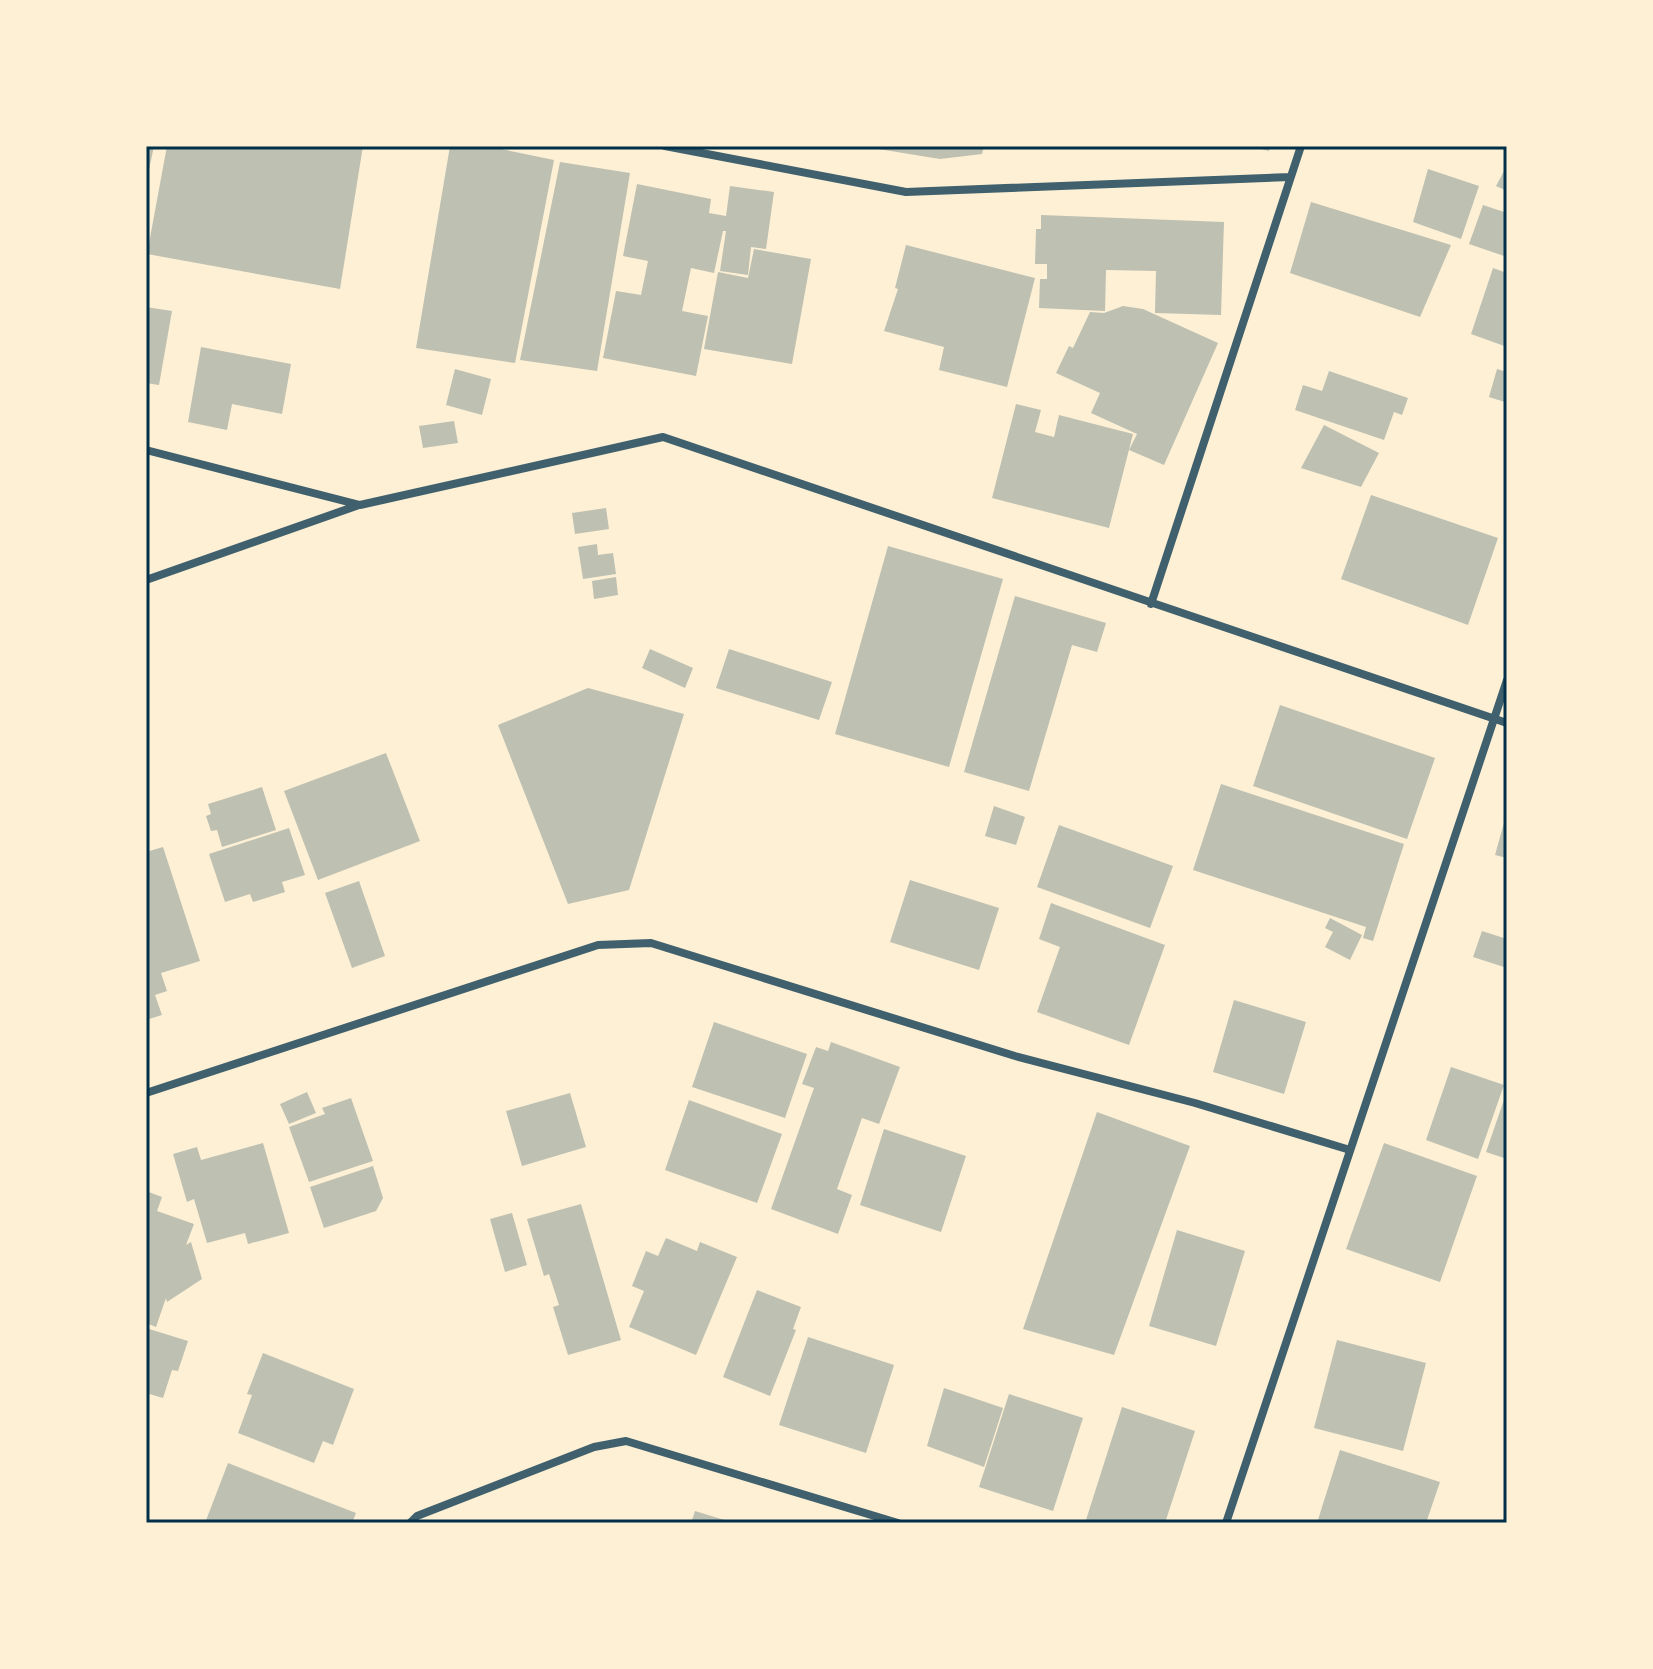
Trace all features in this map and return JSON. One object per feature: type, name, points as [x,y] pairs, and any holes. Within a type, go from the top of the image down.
[{"type":"street","points":[[665,146],[906,192],[1290,177]]},
{"type":"street","points":[[1151,604],[1301,146]]},
{"type":"street","points":[[146,580],[360,505],[663,437],[1507,723]]},
{"type":"street","points":[[146,450],[360,505]]},
{"type":"street","points":[[1226,1523],[1507,680]]},
{"type":"street","points":[[146,1093],[598,945],[651,943],[1015,1056],[1195,1103],[1350,1150]]},
{"type":"street","points":[[410,1523],[417,1516],[579,1453],[626,1441],[898,1523]]},
{"type":"building","points":[[146,146],[154,146],[147,179],[146,179]]},
{"type":"building","points":[[167,146],[363,146],[340,289],[147,254]]},
{"type":"building","points":[[450,146],[487,146],[554,160],[515,363],[416,348]]},
{"type":"building","points":[[860,146],[984,146],[982,154],[940,159]]},
{"type":"building","points":[[1250,146],[1270,146],[1269,151]]},
{"type":"building","points":[[560,162],[630,173],[597,371],[520,360]]},
{"type":"building","points":[[1428,169],[1479,186],[1461,239],[1413,222]]},
{"type":"building","points":[[1504,171],[1507,172],[1507,191],[1496,186]]},
{"type":"building","points":[[637,184],[711,199],[709,213],[726,216],[730,186],[774,192],[766,249],[751,247],[748,275],[720,271],[726,231],[723,231],[714,273],[691,268],[682,311],[708,316],[696,376],[603,358],[616,291],[641,295],[648,261],[623,256]]},
{"type":"building","points":[[1311,202],[1451,245],[1420,317],[1290,273]]},
{"type":"building","points":[[1483,205],[1507,213],[1507,257],[1469,244]]},
{"type":"building","points":[[1041,215],[1224,222],[1221,315],[1155,313],[1156,271],[1106,270],[1105,311],[1039,308],[1040,279],[1047,279],[1047,264],[1035,264],[1036,229],[1041,229]]},
{"type":"building","points":[[906,245],[1035,278],[1007,387],[939,370],[944,347],[884,331],[898,289],[895,288]]},
{"type":"building","points":[[754,249],[811,259],[792,364],[704,349],[718,272],[748,278]]},
{"type":"building","points":[[1493,268],[1507,273],[1507,347],[1471,334]]},
{"type":"building","points":[[1123,306],[1143,309],[1218,343],[1164,465],[1129,450],[1137,434],[1091,413],[1100,393],[1056,373],[1069,346],[1073,348],[1090,312],[1104,313]]},
{"type":"building","points":[[146,307],[172,311],[159,385],[146,383]]},
{"type":"building","points":[[201,347],[291,364],[282,414],[232,404],[227,430],[188,422]]},
{"type":"building","points":[[455,369],[491,379],[482,415],[446,405]]},
{"type":"building","points":[[1497,369],[1507,372],[1505,402],[1489,397]]},
{"type":"building","points":[[1329,371],[1408,398],[1402,415],[1394,412],[1384,440],[1295,410],[1303,385],[1322,391]]},
{"type":"building","points":[[1016,404],[1041,410],[1035,432],[1054,437],[1059,415],[1133,434],[1109,528],[992,498]]},
{"type":"building","points":[[454,421],[458,443],[423,448],[419,426]]},
{"type":"building","points":[[1324,425],[1379,453],[1361,487],[1301,468]]},
{"type":"building","points":[[1371,495],[1498,538],[1468,625],[1341,579]]},
{"type":"building","points":[[606,508],[609,529],[575,534],[572,513]]},
{"type":"building","points":[[597,544],[598,555],[613,553],[616,574],[583,579],[578,547]]},
{"type":"building","points":[[888,546],[1003,579],[949,767],[835,734]]},
{"type":"building","points":[[616,577],[618,595],[594,599],[592,581]]},
{"type":"building","points":[[1015,596],[1106,623],[1097,652],[1072,645],[1029,791],[964,772]]},
{"type":"building","points":[[650,649],[693,668],[685,688],[642,668]]},
{"type":"building","points":[[729,649],[832,682],[819,720],[716,688]]},
{"type":"building","points":[[588,688],[684,714],[629,890],[568,904],[498,725]]},
{"type":"building","points":[[1280,705],[1435,758],[1407,839],[1253,786]]},
{"type":"building","points":[[386,753],[420,841],[318,880],[284,791]]},
{"type":"building","points":[[1221,784],[1404,844],[1373,941],[1363,938],[1366,927],[1193,870]]},
{"type":"building","points":[[262,787],[276,830],[222,847],[217,830],[211,831],[206,816],[211,814],[208,804]]},
{"type":"building","points":[[994,806],[1025,817],[1016,845],[985,836]]},
{"type":"building","points":[[1507,812],[1507,858],[1495,855]]},
{"type":"building","points":[[1059,825],[1173,866],[1150,928],[1037,887]]},
{"type":"building","points":[[289,828],[305,875],[282,882],[285,892],[253,902],[250,894],[225,902],[209,854]]},
{"type":"building","points":[[163,847],[200,961],[161,973],[167,991],[155,995],[162,1015],[146,1020],[146,852]]},
{"type":"building","points":[[910,880],[999,908],[979,970],[890,942]]},
{"type":"building","points":[[359,881],[385,956],[352,968],[325,893]]},
{"type":"building","points":[[1051,903],[1165,945],[1129,1045],[1037,1012],[1060,947],[1039,939]]},
{"type":"building","points":[[1330,918],[1362,935],[1350,960],[1325,947],[1333,932],[1325,928]]},
{"type":"building","points":[[1482,931],[1507,939],[1507,968],[1473,957]]},
{"type":"building","points":[[1234,1000],[1306,1022],[1284,1094],[1213,1072]]},
{"type":"building","points":[[714,1022],[807,1054],[785,1118],[692,1087]]},
{"type":"building","points":[[831,1042],[900,1067],[879,1124],[862,1118],[837,1189],[852,1195],[838,1234],[771,1209],[814,1088],[802,1084],[816,1047],[828,1051]]},
{"type":"building","points":[[1451,1067],[1504,1085],[1478,1159],[1426,1140]]},
{"type":"building","points":[[1507,1091],[1507,1159],[1486,1152]]},
{"type":"building","points":[[307,1092],[316,1113],[289,1124],[280,1104]]},
{"type":"building","points":[[570,1093],[586,1147],[522,1166],[506,1111]]},
{"type":"building","points":[[351,1098],[373,1161],[309,1182],[289,1127],[325,1114],[322,1108]]},
{"type":"building","points":[[689,1100],[782,1134],[757,1203],[665,1170]]},
{"type":"building","points":[[1097,1112],[1190,1146],[1114,1355],[1023,1329]]},
{"type":"building","points":[[884,1129],[966,1156],[941,1232],[860,1205]]},
{"type":"building","points":[[263,1143],[289,1233],[248,1244],[245,1233],[207,1243],[194,1199],[187,1202],[173,1154],[197,1147],[201,1160]]},
{"type":"building","points":[[1384,1143],[1477,1176],[1440,1282],[1346,1249]]},
{"type":"building","points":[[373,1166],[383,1198],[376,1211],[324,1228],[310,1187]]},
{"type":"building","points":[[146,1191],[162,1197],[157,1211],[194,1224],[186,1245],[191,1242],[202,1279],[167,1302],[166,1298],[156,1327],[146,1323]]},
{"type":"building","points":[[581,1204],[621,1340],[568,1355],[553,1307],[559,1305],[549,1274],[544,1276],[527,1219]]},
{"type":"building","points":[[512,1213],[527,1265],[505,1272],[490,1219]]},
{"type":"building","points":[[1177,1230],[1245,1251],[1216,1346],[1149,1326]]},
{"type":"building","points":[[666,1238],[697,1251],[700,1242],[737,1257],[696,1355],[629,1327],[644,1291],[632,1286],[646,1251],[658,1256]]},
{"type":"building","points":[[757,1290],[801,1307],[793,1329],[796,1330],[770,1396],[723,1377]]},
{"type":"building","points":[[146,1328],[188,1341],[178,1371],[172,1370],[163,1398],[146,1393]]},
{"type":"building","points":[[808,1337],[894,1365],[866,1453],[779,1425]]},
{"type":"building","points":[[1337,1340],[1426,1363],[1403,1451],[1314,1428]]},
{"type":"building","points":[[263,1353],[354,1389],[333,1445],[323,1441],[314,1463],[238,1433],[252,1395],[247,1394]]},
{"type":"building","points":[[944,1388],[1003,1408],[984,1467],[927,1446]]},
{"type":"building","points":[[1009,1394],[1083,1418],[1053,1511],[979,1487]]},
{"type":"building","points":[[1122,1407],[1195,1431],[1165,1523],[1085,1523]]},
{"type":"building","points":[[1340,1450],[1440,1482],[1426,1523],[1317,1523]]},
{"type":"building","points":[[228,1463],[356,1513],[352,1523],[205,1523]]},
{"type":"building","points":[[695,1511],[731,1522],[731,1523],[691,1523]]}]
